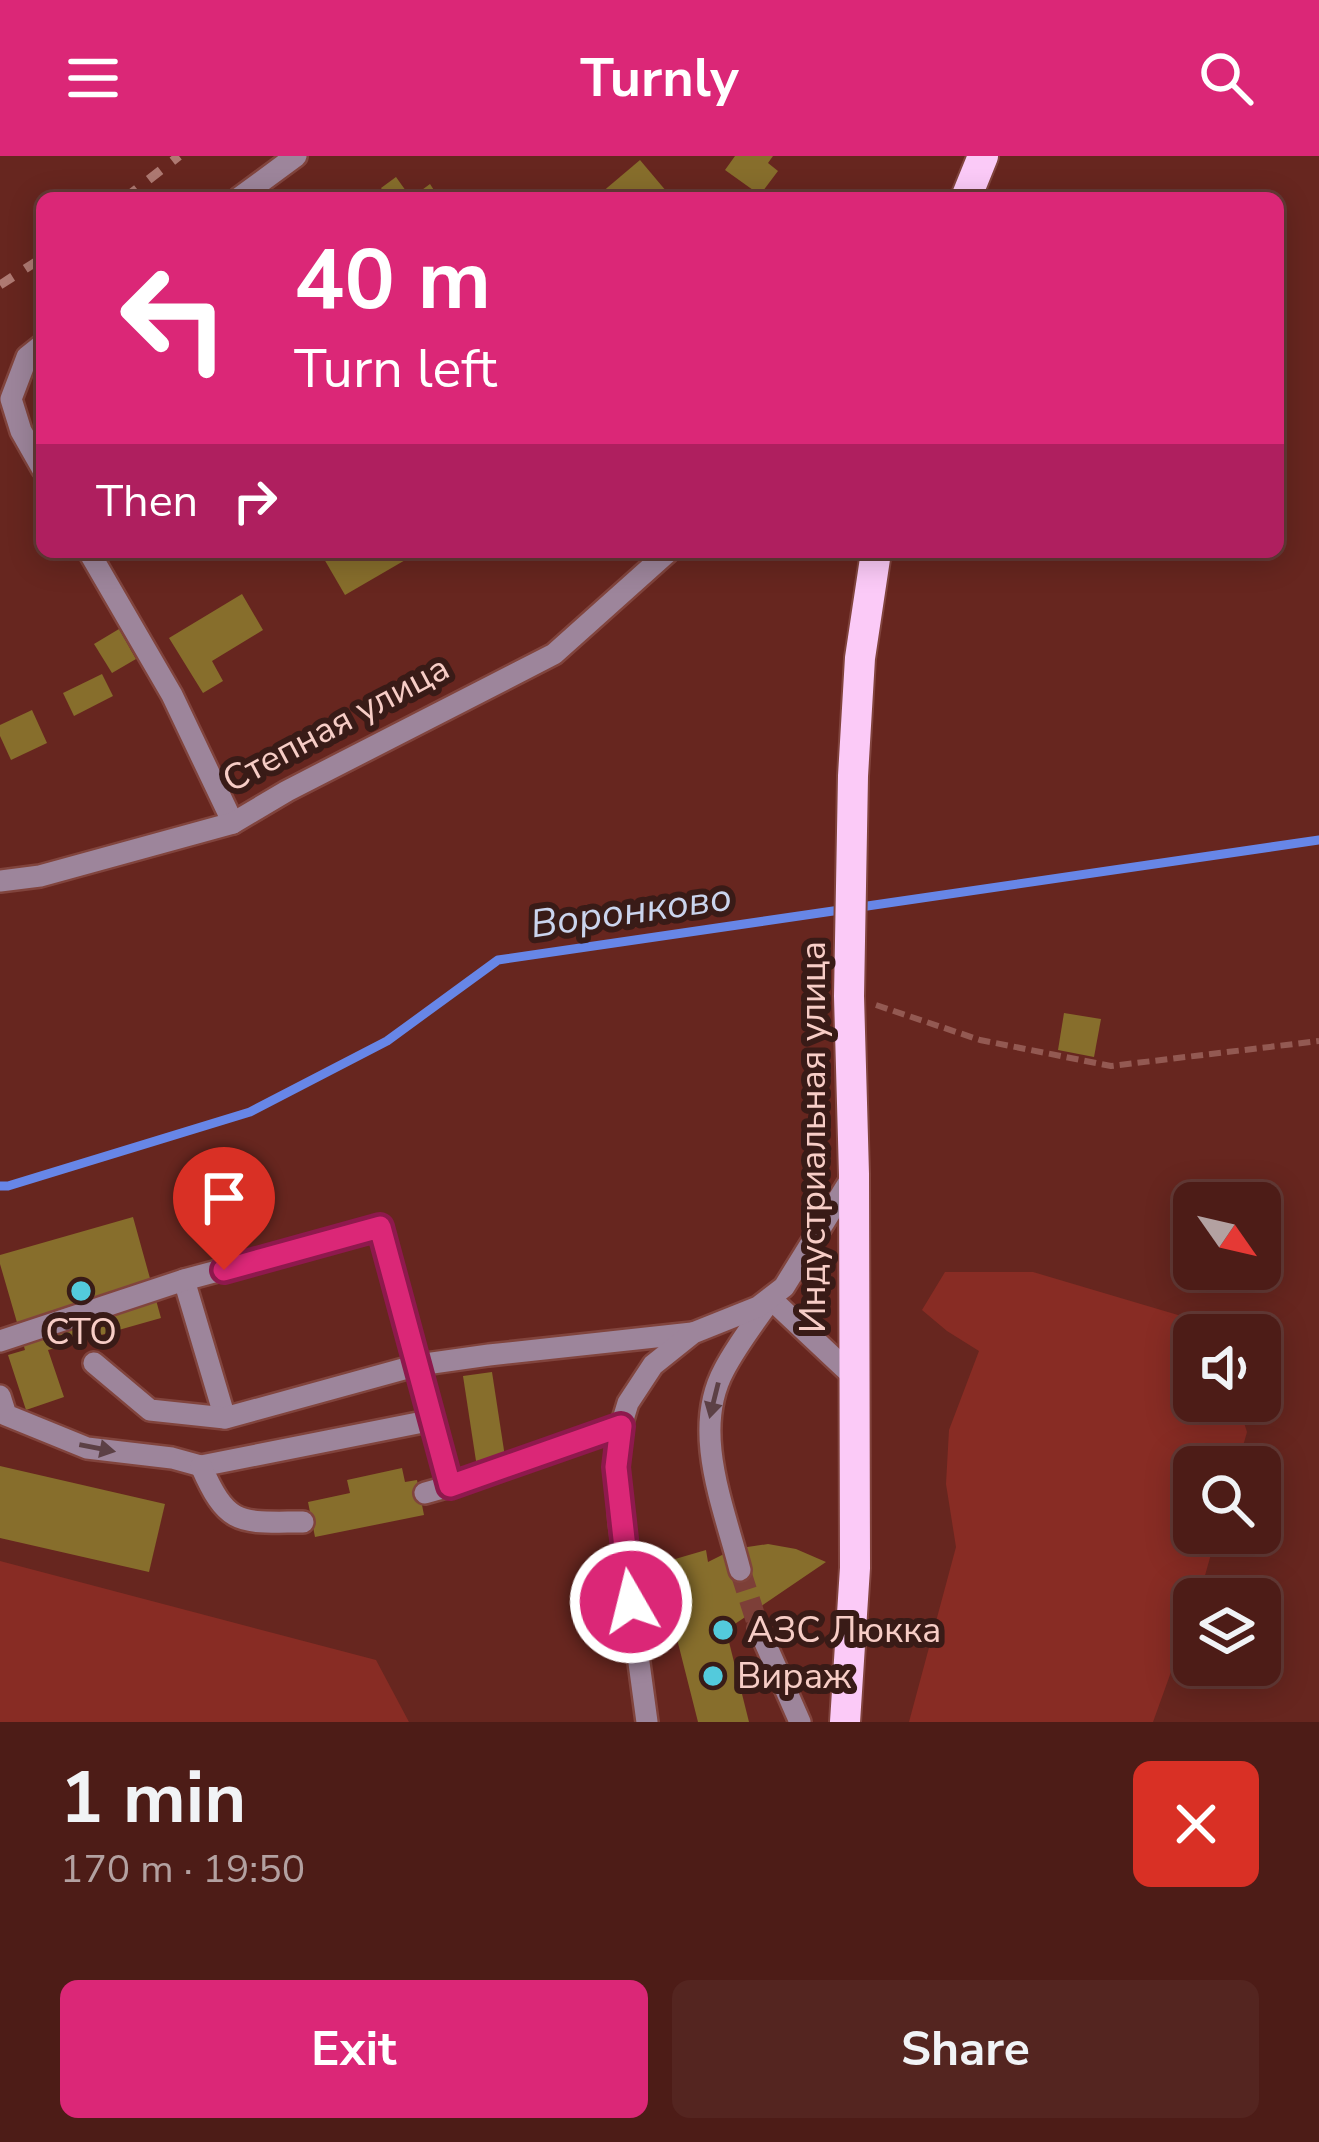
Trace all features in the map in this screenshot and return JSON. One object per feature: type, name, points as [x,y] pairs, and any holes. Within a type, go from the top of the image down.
[{"type":"main road","points":[[968,192],[983,156]]},
{"type":"main road","name":"Индустриальная улица","points":[[845,1722],[855,1568],[849,996],[853,776],[860,658],[875,558]]},
{"type":"street","points":[[247,192],[296,156]]},
{"type":"street","points":[[36,350],[27,357],[11,399],[36,457]]},
{"type":"street","points":[[92,558],[172,695],[233,824]]},
{"type":"street","name":"Степная улица","points":[[0,881],[59,872],[233,824],[287,791],[554,654],[661,558]]},
{"type":"street","points":[[740,1570],[708,1441],[710,1409],[722,1372],[792,1276],[854,1174]]},
{"type":"street","points":[[0,1341],[184,1280],[380,1227],[450,1486]]},
{"type":"street","points":[[184,1280],[225,1418]]},
{"type":"street","points":[[647,1722],[620,1522],[616,1467],[621,1426],[628,1403],[653,1365],[693,1333],[771,1300]]},
{"type":"street","points":[[771,1300],[853,1376]]},
{"type":"street","points":[[94,1363],[150,1410],[225,1418],[418,1366],[693,1333]]},
{"type":"street","points":[[0,1396],[7,1415],[87,1448],[201,1466],[433,1420]]},
{"type":"street","points":[[425,1493],[621,1426]]},
{"type":"street","points":[[201,1466],[216,1500],[233,1515],[254,1522],[303,1522]]},
{"type":"street","points":[[759,1629],[800,1722]]},
{"type":"path","points":[[849,996],[980,1040],[1111,1066],[1319,1041]]},
{"type":"shaded area","points":[[945,1272],[1033,1272],[1175,1314],[1173,1422],[1244,1422],[1243,1446],[1173,1446],[1173,1554],[1211,1554],[1204,1578],[1173,1578],[1173,1666],[1153,1722],[909,1722],[956,1547],[946,1484],[949,1430],[979,1351],[922,1310]]},
{"type":"shaded area","points":[[0,1561],[376,1660],[409,1722],[0,1722]]},
{"type":"building","points":[[735,156],[773,156],[768,163],[778,171],[762,192],[756,192],[725,170]]},
{"type":"building","points":[[640,160],[667,192],[602,192]]},
{"type":"building","points":[[396,177],[407,192],[384,192],[381,188]]},
{"type":"building","points":[[323,558],[406,558],[407,559],[345,595]]},
{"type":"building","points":[[242,594],[263,630],[212,661],[223,681],[203,693],[169,638]]},
{"type":"building","points":[[119,629],[136,659],[112,673],[94,644]]},
{"type":"building","points":[[102,674],[113,696],[74,716],[63,693]]},
{"type":"building","points":[[32,710],[47,743],[11,760],[0,725]]},
{"type":"building","points":[[1064,1013],[1101,1019],[1094,1057],[1058,1050]]},
{"type":"building","name":"СТО","points":[[133,1217],[161,1318],[48,1350],[64,1397],[26,1410],[8,1355],[25,1350],[0,1255]]},
{"type":"building","points":[[492,1372],[505,1457],[476,1461],[463,1376]]},
{"type":"building","points":[[0,1466],[165,1504],[149,1572],[0,1538]]},
{"type":"building","points":[[402,1468],[405,1482],[417,1480],[424,1515],[315,1537],[308,1502],[350,1493],[347,1480]]},
{"type":"building","name":"Вираж","points":[[768,1544],[826,1562],[726,1630],[749,1722],[698,1722],[658,1564],[706,1550],[708,1562],[734,1549]]},
{"type":"waterway","name":"Воронково","points":[[0,1186],[250,1112],[387,1041],[498,960],[1319,840]]},
{"type":"tunnel","points":[[740,1570],[759,1629]]},
{"type":"railway","points":[[133,192],[179,156]]},
{"type":"railway","points":[[0,285],[36,262]]},
{"type":"place","name":"СТО","points":[[81,1291]]},
{"type":"place","name":"АЗС Люкка","points":[[723,1630]]},
{"type":"place","name":"Вираж","points":[[713,1676]]},
{"type":"route","points":[[224,1270],[380,1227],[450,1486],[621,1426],[616,1467],[631,1602]]}]
